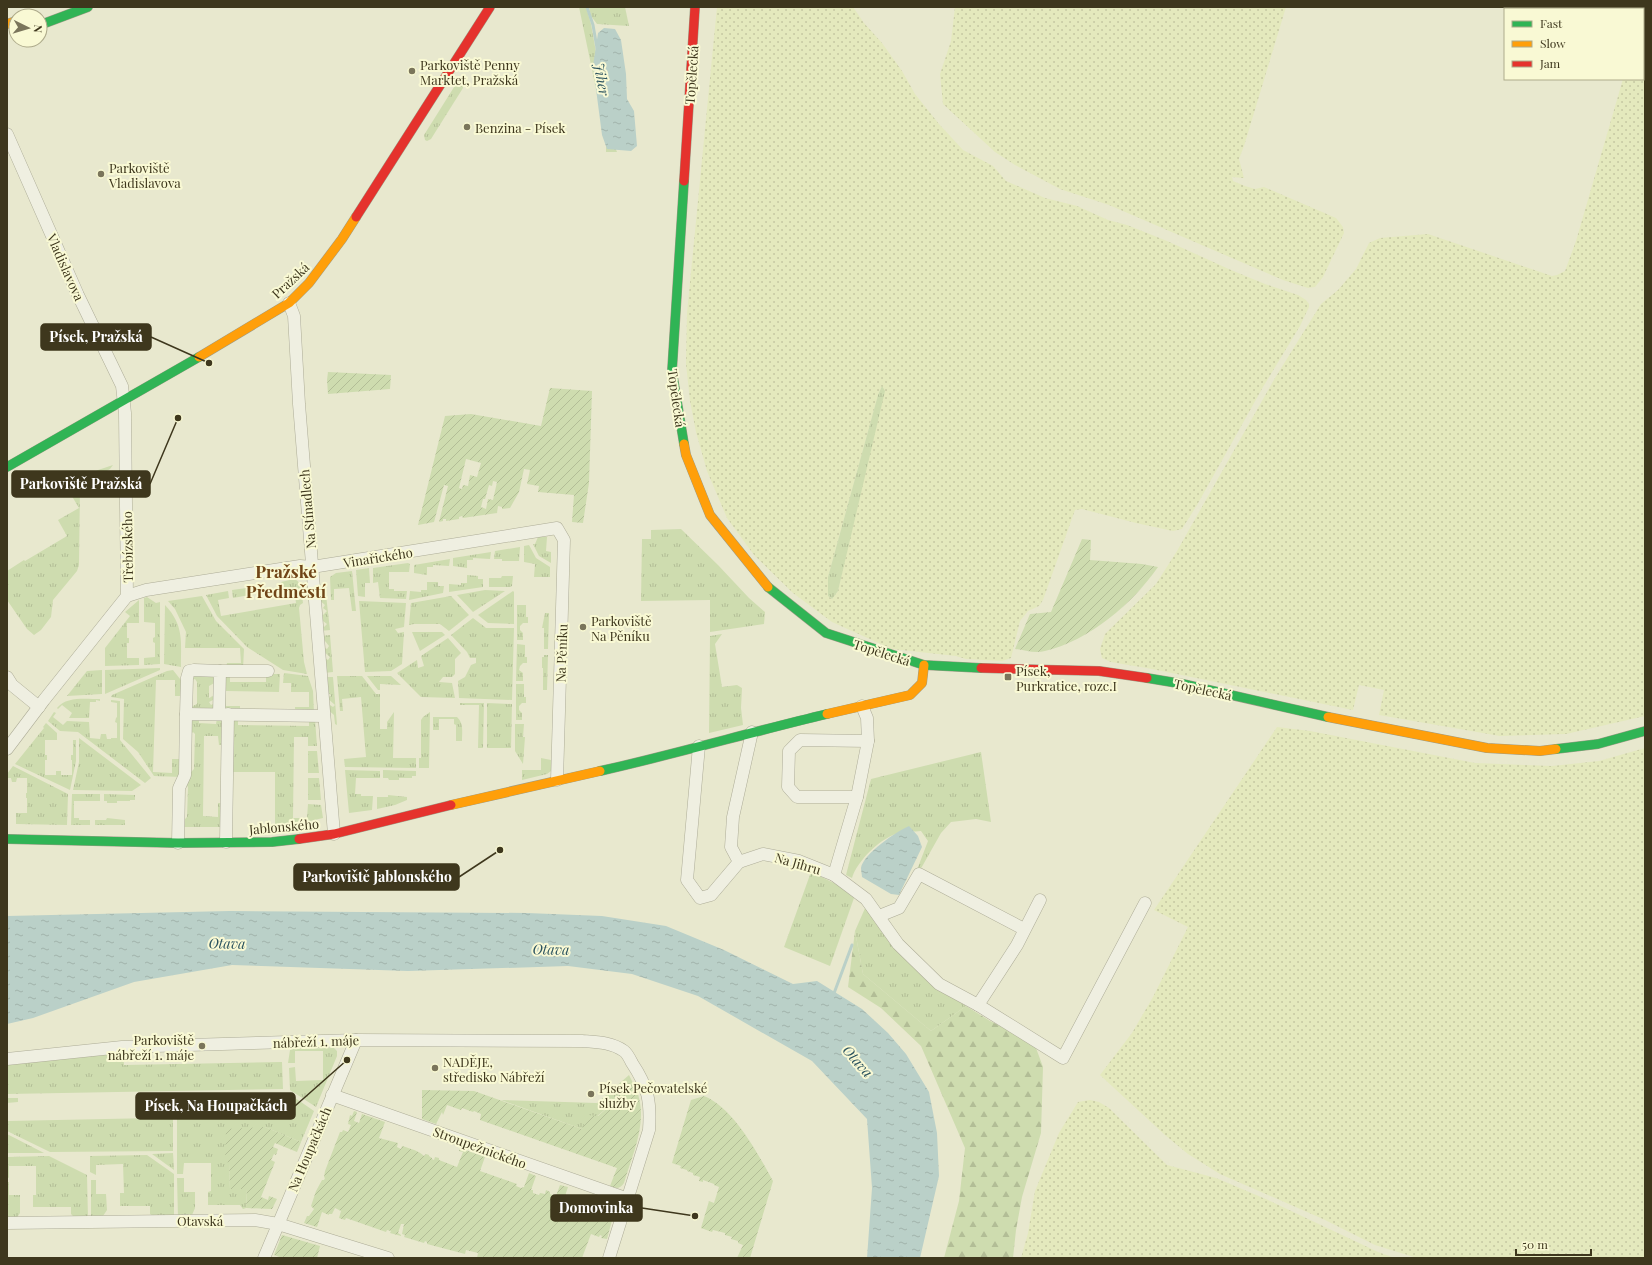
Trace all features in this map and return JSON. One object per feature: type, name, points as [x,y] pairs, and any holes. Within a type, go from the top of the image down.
[{"type":"main road","points":[[48,22],[88,7]]},
{"type":"main road","name":"Pražská","points":[[7,468],[289,303],[309,283],[342,239],[490,7]]},
{"type":"main road","name":"Topělecká","points":[[695,7],[672,371],[686,455],[710,515],[768,587],[826,633],[924,665],[1022,670],[1098,671],[1183,684],[1360,724],[1487,748],[1540,751],[1598,744],[1645,731]]},
{"type":"main road","name":"Topělecká","points":[[557,780],[649,760],[752,732],[910,695],[922,683],[924,665]]},
{"type":"main road","name":"Jablonského","points":[[7,839],[272,842],[334,834],[557,780]]},
{"type":"street","name":"Vladislavova","points":[[7,134],[78,295],[122,386],[124,399]]},
{"type":"street","name":"Na Stínadlech","points":[[289,303],[294,316],[298,395],[334,834]]},
{"type":"street","name":"Třebízského","points":[[7,749],[127,596],[124,399]]},
{"type":"street","name":"Vinařického","points":[[127,596],[146,590],[300,566],[312,567],[557,528]]},
{"type":"street","name":"Na Pěníku","points":[[557,528],[564,540],[557,780]]},
{"type":"street","points":[[178,842],[179,788],[185,775],[187,678],[189,671],[268,671]]},
{"type":"street","points":[[220,671],[223,714],[226,842]]},
{"type":"street","points":[[7,677],[12,685],[39,707]]},
{"type":"street","points":[[834,875],[857,797],[868,741],[866,718],[862,706]]},
{"type":"street","points":[[186,714],[324,716]]},
{"type":"street","points":[[699,746],[688,880],[700,898],[711,895],[739,862],[731,847],[733,817],[752,732]]},
{"type":"street","points":[[857,797],[796,797],[788,787],[789,750],[800,740],[868,741]]},
{"type":"street","name":"Na Jihru","points":[[739,862],[763,854],[799,861],[834,875],[866,899],[898,944],[939,984],[978,1005],[1063,1058],[1145,903]]},
{"type":"street","points":[[878,916],[899,908],[919,874],[1024,929]]},
{"type":"street","points":[[978,1005],[1016,945],[1040,900]]},
{"type":"street","name":"nábřeží 1. máje","points":[[7,1059],[122,1046],[356,1040],[582,1041],[607,1043],[625,1051],[640,1076],[649,1099],[649,1130],[628,1200]]},
{"type":"street","name":"Na Houpačkách","points":[[264,1258],[356,1040]]},
{"type":"street","name":"Stroupežnického","points":[[332,1095],[628,1200]]},
{"type":"street","points":[[609,1258],[628,1200]]},
{"type":"street","name":"Otavská","points":[[7,1223],[255,1220],[278,1224],[388,1258]]},
{"type":"green space","points":[[579,7],[586,7],[591,24],[611,137],[617,152],[606,152],[606,137]]},
{"type":"green space","points":[[589,7],[625,7],[629,26],[597,24],[591,16]]},
{"type":"green space","points":[[717,7],[853,7],[864,23],[882,43],[902,71],[915,94],[939,124],[963,150],[993,166],[1006,181],[1045,198],[1077,206],[1108,220],[1127,225],[1167,241],[1231,270],[1265,284],[1298,295],[1309,304],[1300,326],[1263,387],[1182,529],[1173,531],[1082,509],[1075,510],[1043,600],[1039,606],[1028,611],[1020,621],[1011,658],[1002,661],[966,659],[956,656],[892,649],[832,622],[793,593],[754,555],[727,518],[707,471],[696,432],[690,401],[686,364],[687,313]],"holes":[[[882,386],[838,591],[832,599],[828,596],[828,577],[878,395]]]},
{"type":"green space","points":[[955,7],[1286,7],[1239,159],[1244,178],[1232,177],[1233,181],[1245,186],[1255,189],[1264,187],[1336,218],[1343,227],[1344,233],[1323,277],[1315,287],[1308,288],[1283,280],[1109,205],[1060,189],[1015,165],[995,152],[943,104],[940,74],[951,41]]},
{"type":"green space","points":[[1645,10],[1645,716],[1566,734],[1500,736],[1379,715],[1384,690],[1359,685],[1353,710],[1111,662],[1102,658],[1100,649],[1105,634],[1156,584],[1177,551],[1275,378],[1321,304],[1338,290],[1356,269],[1369,243],[1380,238],[1428,234],[1552,276],[1565,271],[1576,241],[1623,80],[1644,80]]},
{"type":"green space","points":[[460,82],[463,84],[463,88],[431,139],[427,141],[425,140],[424,135],[456,84]]},
{"type":"green space","points":[[328,372],[391,375],[390,389],[328,394]]},
{"type":"green space","points":[[882,386],[885,391],[838,591],[832,599],[828,596],[828,577],[878,395]]},
{"type":"green space","points":[[550,388],[592,391],[589,483],[583,523],[572,522],[574,495],[538,492],[539,486],[527,484],[530,470],[524,469],[519,492],[510,508],[502,509],[502,507],[498,506],[497,513],[463,518],[462,516],[459,517],[459,519],[446,521],[446,519],[443,519],[443,521],[439,522],[448,486],[444,485],[434,522],[418,525],[445,416],[471,414],[541,426]],"holes":[[[466,459],[481,463],[477,477],[470,475],[468,486],[463,485],[462,489],[459,488]],[[493,481],[497,482],[493,500],[488,499],[486,509],[481,507],[489,485],[492,486]]]},
{"type":"green space","points":[[113,465],[110,469],[80,487],[79,565],[77,571],[53,600],[51,617],[41,630],[34,635],[27,629],[7,600],[7,571],[67,536],[58,520],[79,508],[67,488],[98,470]]},
{"type":"green space","points":[[681,529],[749,598],[765,612],[764,624],[710,632],[710,600],[641,601],[642,539],[651,539],[651,530]]},
{"type":"green space","points":[[538,537],[547,537],[546,551],[551,552],[551,563],[539,556],[533,544],[535,544]]},
{"type":"green space","points":[[1082,539],[1091,540],[1090,560],[1142,564],[1158,567],[1148,581],[1123,607],[1109,619],[1078,639],[1041,652],[1015,649],[1030,614],[1051,612]]},
{"type":"green space","points":[[529,545],[536,558],[550,567],[550,577],[534,577],[535,564],[524,562],[524,546]]},
{"type":"green space","points":[[520,547],[519,561],[502,561],[502,559],[494,559],[495,551]]},
{"type":"green space","points":[[491,552],[490,559],[473,558],[473,560],[467,560],[467,568],[453,566],[453,558]]},
{"type":"green space","points":[[450,559],[449,566],[433,565],[433,567],[427,567],[427,575],[414,573],[414,565]]},
{"type":"green space","points":[[408,563],[410,564],[409,572],[389,572],[389,589],[394,589],[394,591],[407,591],[406,599],[380,598],[378,582],[373,583],[373,568]]},
{"type":"green space","points":[[369,568],[370,583],[365,583],[365,597],[358,596],[356,570]]},
{"type":"green space","points":[[352,571],[356,611],[352,611],[349,588],[334,589],[334,600],[331,600],[330,577],[336,573]]},
{"type":"green space","points":[[467,575],[478,576],[478,579],[483,579],[483,587],[449,592],[449,584],[461,585],[461,583],[467,583]]},
{"type":"green space","points":[[502,576],[513,576],[512,586],[489,587],[489,578],[501,578]]},
{"type":"green space","points":[[294,579],[301,586],[302,593],[303,603],[299,608],[304,662],[307,674],[283,670],[247,647],[217,616],[206,595],[228,591],[229,598],[218,600],[221,616],[296,603],[294,588],[282,589],[281,582]]},
{"type":"green space","points":[[427,582],[438,582],[438,586],[444,586],[443,593],[409,600],[410,591],[421,592],[421,590],[427,590]]},
{"type":"green space","points":[[325,586],[330,630],[320,631],[321,624],[324,627],[327,624],[319,618],[320,614],[323,615],[327,611],[323,608],[325,605],[318,599],[317,587]]},
{"type":"green space","points":[[254,587],[255,594],[233,598],[232,590]]},
{"type":"green space","points":[[485,590],[505,591],[473,612],[457,595]]},
{"type":"green space","points":[[513,591],[514,624],[488,623],[478,615]]},
{"type":"green space","points":[[202,596],[216,621],[244,649],[243,669],[226,668],[227,663],[241,663],[240,648],[185,648],[186,632],[175,609],[168,601]]},
{"type":"green space","points":[[451,596],[469,615],[449,631],[440,624],[409,625],[411,603]]},
{"type":"green space","points":[[147,597],[156,603],[160,602],[160,664],[144,665],[144,658],[155,657],[155,643],[153,642],[153,638],[155,637],[155,623],[144,622],[144,598]]},
{"type":"green space","points":[[139,600],[139,623],[127,623],[127,638],[129,638],[129,643],[127,643],[127,658],[139,658],[139,665],[105,666],[105,648],[130,616],[125,612]]},
{"type":"green space","points":[[359,601],[406,603],[404,627],[395,629],[398,633],[404,632],[402,664],[391,671],[365,672]]},
{"type":"green space","points":[[165,605],[176,619],[180,634],[181,667],[164,664]]},
{"type":"green space","points":[[517,605],[526,605],[526,617],[528,617],[528,623],[523,623],[520,626],[520,630],[523,633],[523,640],[517,640]]},
{"type":"green space","points":[[545,613],[549,613],[548,649],[544,649],[544,628],[542,628]]},
{"type":"green space","points":[[473,618],[486,628],[514,628],[512,700],[459,698],[458,681],[465,677],[471,665],[476,663],[476,658],[470,658],[467,652],[451,635]]},
{"type":"green space","points":[[412,632],[442,632],[445,635],[420,651]]},
{"type":"green space","points":[[722,634],[715,644],[722,687],[737,685],[742,688],[741,708],[743,725],[709,733],[710,636]]},
{"type":"green space","points":[[330,635],[333,672],[324,673],[323,657],[328,660],[330,657],[322,650],[323,647],[327,649],[329,646],[321,636]]},
{"type":"green space","points":[[448,638],[461,653],[455,659],[455,674],[452,677],[443,677],[439,682],[452,683],[455,698],[421,697],[397,673],[417,660],[418,668],[424,666],[421,656]]},
{"type":"green space","points":[[517,644],[525,645],[525,657],[527,657],[527,663],[523,663],[519,670],[523,673],[523,681],[516,681]]},
{"type":"green space","points":[[544,655],[548,655],[547,690],[543,690],[542,657],[544,657]]},
{"type":"green space","points":[[160,668],[160,670],[105,694],[105,670]]},
{"type":"green space","points":[[102,670],[102,694],[67,696],[87,671]]},
{"type":"green space","points":[[173,670],[184,684],[184,696],[175,696],[175,680],[156,680],[153,772],[172,773],[172,759],[183,759],[181,777],[154,776],[138,752],[123,739],[124,699],[111,697],[112,695],[167,671]]},
{"type":"green space","points":[[212,673],[216,682],[209,686],[209,698],[215,695],[215,699],[209,702],[211,705],[215,703],[216,709],[189,708],[197,704],[197,682],[195,679],[192,680],[191,676]]},
{"type":"green space","points":[[284,673],[308,676],[313,691],[314,713],[295,712],[295,707],[309,707],[309,692],[291,692],[291,683],[283,683]]},
{"type":"green space","points":[[271,674],[280,674],[279,692],[226,691],[226,706],[240,706],[240,711],[227,711],[222,706],[222,677],[230,675],[230,682],[266,682],[266,677]]},
{"type":"green space","points":[[337,676],[362,676],[376,694],[380,694],[380,729],[387,729],[387,722],[394,712],[393,758],[416,758],[416,768],[345,767],[344,759],[366,757],[361,697],[342,699],[343,711],[340,711]]},
{"type":"green space","points":[[367,676],[391,676],[401,685],[380,684],[380,690],[378,690]]},
{"type":"green space","points":[[324,677],[333,677],[337,725],[335,724],[334,715],[326,708],[327,703],[333,707],[335,705],[326,697],[327,695],[330,697],[331,695],[325,691]]},
{"type":"green space","points":[[516,684],[524,684],[524,697],[526,697],[526,703],[522,703],[519,706],[519,710],[522,713],[522,720],[516,720]]},
{"type":"green space","points":[[100,699],[100,701],[96,700],[96,702],[90,702],[89,718],[69,718],[72,713],[62,705],[58,709],[57,708],[61,704],[71,700]]},
{"type":"green space","points":[[111,700],[120,701],[120,740],[151,778],[145,783],[78,732],[60,731],[48,721],[54,712],[56,713],[53,717],[63,725],[67,721],[89,722],[90,738],[100,739],[101,734],[106,734],[107,739],[117,738],[117,723],[115,722],[117,717],[117,703],[111,702]]},
{"type":"green space","points":[[460,703],[484,703],[483,748],[478,748],[479,705],[460,705]]},
{"type":"green space","points":[[487,703],[512,704],[511,748],[487,748]]},
{"type":"green space","points":[[430,712],[429,768],[419,768],[419,758],[421,758],[421,720]]},
{"type":"green space","points":[[433,717],[457,717],[462,725],[462,741],[456,741],[456,725],[454,724],[454,719],[439,719],[439,730],[433,730]]},
{"type":"green space","points":[[199,718],[199,723],[216,724],[217,718],[223,721],[224,745],[219,745],[218,736],[204,736],[203,816],[218,817],[218,803],[223,803],[223,827],[181,827],[181,823],[187,817],[188,787],[186,785],[189,774],[194,769],[195,734],[193,732],[190,735],[191,719]]},
{"type":"green space","points":[[238,718],[238,725],[309,726],[309,719],[315,719],[317,746],[308,746],[308,737],[294,737],[293,818],[307,818],[308,804],[321,805],[323,818],[306,822],[282,824],[275,828],[275,772],[233,772],[232,722]]},
{"type":"green space","points":[[46,723],[57,733],[57,740],[45,740],[45,755],[47,755],[47,760],[45,760],[45,775],[56,775],[56,771],[61,771],[61,775],[72,775],[71,755],[73,755],[73,740],[76,740],[76,761],[70,790],[15,764],[44,728],[43,727]]},
{"type":"green space","points":[[515,724],[524,724],[523,737],[525,737],[523,764],[515,751]]},
{"type":"green space","points":[[1277,727],[1310,731],[1475,763],[1552,766],[1599,761],[1645,748],[1645,1258],[1417,1258],[1375,1245],[1323,1219],[1220,1174],[1188,1154],[1165,1135],[1100,1075],[1132,1033],[1153,997],[1188,927],[1154,910]]},
{"type":"green space","points":[[79,738],[141,785],[132,791],[73,790],[79,762]]},
{"type":"green space","points":[[308,751],[317,751],[319,773],[308,773]]},
{"type":"green space","points":[[981,752],[991,822],[976,819],[951,822],[941,833],[919,872],[915,875],[928,841],[921,831],[902,832],[886,839],[871,850],[859,864],[852,878],[846,875],[871,779]]},
{"type":"green space","points":[[541,758],[551,760],[551,771],[547,774],[522,780],[522,770],[541,770]]},
{"type":"green space","points":[[13,766],[68,794],[67,825],[16,824],[16,813],[27,813],[27,778],[17,778],[16,782],[12,782],[11,778],[7,778],[7,774]]},
{"type":"green space","points":[[345,770],[380,771],[380,778],[356,778],[355,794],[361,794],[361,796],[373,796],[372,810],[349,813]]},
{"type":"green space","points":[[383,770],[416,771],[416,776],[412,776],[412,778],[399,778],[399,780],[389,780],[388,778],[383,778]]},
{"type":"green space","points":[[308,778],[319,778],[321,800],[308,800]]},
{"type":"green space","points":[[72,794],[100,794],[100,801],[74,801],[74,818],[79,818],[79,820],[90,820],[90,825],[71,825]]},
{"type":"green space","points":[[104,794],[135,795],[135,800],[107,803],[107,801],[104,801]]},
{"type":"green space","points":[[388,795],[407,797],[407,800],[395,805],[377,809],[377,797],[388,797]]},
{"type":"green space","points":[[107,818],[125,820],[125,825],[95,825],[95,820],[106,820]]},
{"type":"green space","points":[[811,872],[838,885],[854,898],[830,966],[784,947]]},
{"type":"green space","points":[[866,906],[933,983],[966,1006],[931,1031],[863,974],[855,931]]},
{"type":"green space","points":[[855,931],[863,974],[931,1031],[966,1006],[990,1021],[1023,1037],[1036,1048],[1043,1067],[1041,1133],[1022,1197],[1013,1258],[944,1258],[959,1201],[965,1148],[921,1046],[881,1008],[848,987]]},
{"type":"green space","points":[[334,1048],[337,1051],[337,1056],[316,1107],[290,1090],[289,1068],[295,1067],[296,1081],[323,1080],[323,1051],[295,1051],[295,1063],[288,1063],[290,1050]]},
{"type":"green space","points":[[123,1051],[124,1065],[282,1062],[283,1089],[7,1094],[7,1064]]},
{"type":"green space","points":[[629,1075],[634,1085],[582,1129],[501,1100],[597,1103]]},
{"type":"green space","points":[[634,1085],[639,1097],[641,1122],[636,1147],[624,1183],[618,1188],[610,1186],[617,1168],[480,1120],[481,1114],[474,1111],[473,1112],[462,1108],[461,1110],[447,1105],[443,1115],[442,1112],[436,1124],[422,1119],[422,1090],[474,1091],[582,1129],[588,1115],[598,1116]]},
{"type":"green space","points":[[279,1093],[288,1093],[314,1111],[301,1142],[265,1127],[229,1162],[230,1189],[247,1189],[246,1208],[243,1209],[240,1205],[208,1205],[208,1192],[211,1191],[211,1163],[184,1163],[183,1174],[177,1174],[177,1095],[202,1094],[202,1099],[192,1099],[192,1118],[290,1116],[289,1098],[279,1097]]},
{"type":"green space","points":[[143,1095],[173,1095],[173,1151],[50,1152],[7,1131],[7,1103],[8,1121],[154,1118],[154,1100],[143,1100]]},
{"type":"green space","points":[[704,1096],[715,1102],[735,1121],[752,1145],[773,1181],[750,1258],[737,1258],[743,1245],[738,1243],[738,1241],[731,1239],[732,1237],[725,1235],[725,1233],[713,1230],[712,1232],[701,1228],[709,1201],[714,1203],[719,1187],[703,1180],[703,1182],[699,1181],[700,1177],[680,1168],[681,1166],[672,1163],[691,1100]]},
{"type":"green space","points":[[7,1098],[18,1098],[18,1102],[7,1103]]},
{"type":"green space","points":[[1090,1100],[1099,1102],[1109,1108],[1167,1165],[1216,1178],[1268,1200],[1378,1252],[1395,1258],[1021,1258],[1028,1233],[1035,1191],[1059,1133],[1078,1102]]},
{"type":"green space","points":[[354,1111],[357,1112],[354,1121],[359,1123],[362,1114],[385,1122],[379,1138],[398,1143],[397,1147],[401,1149],[402,1146],[409,1148],[424,1156],[426,1154],[429,1155],[434,1160],[435,1157],[439,1158],[439,1160],[457,1167],[463,1152],[459,1151],[460,1148],[485,1157],[480,1171],[517,1184],[516,1186],[521,1188],[524,1187],[529,1173],[536,1176],[531,1190],[533,1190],[533,1193],[539,1195],[540,1193],[545,1194],[546,1190],[550,1192],[550,1194],[556,1196],[560,1185],[568,1187],[563,1202],[593,1212],[598,1198],[614,1204],[615,1209],[607,1239],[601,1238],[602,1236],[600,1235],[599,1237],[591,1234],[582,1258],[477,1258],[478,1253],[466,1250],[465,1254],[427,1244],[425,1241],[424,1243],[404,1237],[405,1235],[402,1234],[404,1224],[401,1224],[398,1233],[401,1236],[390,1233],[391,1231],[387,1230],[386,1232],[346,1218],[345,1220],[339,1218],[341,1211],[335,1208],[332,1214],[329,1215],[322,1212],[317,1227],[304,1223],[307,1216],[309,1216],[314,1209],[311,1206],[316,1191],[322,1180],[325,1178],[325,1171],[340,1132],[343,1130],[348,1132],[351,1125],[348,1124],[350,1115],[352,1116]]},
{"type":"green space","points":[[265,1127],[301,1142],[297,1152],[275,1143],[273,1147],[278,1149],[276,1155],[274,1154],[271,1160],[275,1162],[261,1197],[268,1200],[269,1196],[277,1199],[272,1209],[246,1208],[247,1189],[230,1189],[229,1163],[225,1161],[226,1129]]},
{"type":"green space","points":[[7,1134],[44,1153],[7,1153]]},
{"type":"green space","points":[[173,1153],[174,1170],[152,1154]]},
{"type":"green space","points":[[147,1155],[174,1174],[174,1218],[153,1216],[150,1214],[150,1206],[120,1206],[120,1193],[124,1193],[123,1164],[96,1165],[96,1175],[90,1172],[90,1156]]},
{"type":"green space","points":[[49,1156],[87,1175],[88,1219],[75,1218],[71,1214],[71,1207],[33,1207],[33,1195],[36,1195],[36,1166],[9,1166],[9,1178],[7,1177],[7,1157]]},
{"type":"green space","points":[[177,1178],[184,1178],[184,1192],[195,1192],[195,1208],[192,1215],[178,1218]]},
{"type":"green space","points":[[91,1180],[96,1180],[96,1194],[106,1194],[107,1210],[103,1216],[91,1219]]},
{"type":"green space","points":[[7,1182],[9,1182],[9,1195],[20,1195],[20,1213],[16,1219],[7,1219]]},
{"type":"green space","points":[[282,1235],[320,1246],[317,1258],[282,1258],[274,1255]]},
{"type":"water","points":[[604,28],[615,29],[621,40],[626,74],[627,99],[634,111],[637,146],[631,151],[607,149],[602,135],[593,66],[598,33]]},
{"type":"water","points":[[909,826],[918,836],[922,847],[899,895],[891,894],[862,877],[861,868],[863,862],[874,850],[889,838]]},
{"type":"water","name":"Otava","points":[[230,911],[527,913],[602,916],[666,926],[724,950],[793,984],[817,981],[862,1009],[888,1033],[906,1054],[929,1092],[937,1133],[939,1176],[920,1258],[867,1258],[872,1188],[867,1119],[812,1061],[698,996],[632,974],[568,966],[408,971],[232,965],[134,982],[33,1018],[7,1024],[7,916]]},
{"type":"waterway","name":"Jiher","points":[[587,7],[593,25],[597,48]]},
{"type":"waterway","points":[[833,996],[852,945]]},
{"type":"traffic: fast","points":[[48,22],[88,7]]},
{"type":"traffic: fast","points":[[684,181],[672,371],[684,444]]},
{"type":"traffic: fast","points":[[7,467],[199,357]]},
{"type":"traffic: fast","points":[[768,587],[826,633],[924,665],[981,668]]},
{"type":"traffic: fast","points":[[1147,678],[1183,684],[1328,717]]},
{"type":"traffic: fast","points":[[600,771],[827,714]]},
{"type":"traffic: fast","points":[[1556,749],[1598,744],[1645,731]]},
{"type":"traffic: fast","points":[[7,839],[178,843],[272,842],[299,839]]},
{"type":"traffic: slow","points":[[199,357],[289,303],[309,283],[342,239],[356,217]]},
{"type":"traffic: slow","points":[[684,444],[686,455],[710,515],[768,587]]},
{"type":"traffic: slow","points":[[827,714],[910,695],[922,683],[924,665]]},
{"type":"traffic: slow","points":[[1328,717],[1487,748],[1540,751],[1556,749]]},
{"type":"traffic: slow","points":[[451,805],[600,771]]},
{"type":"traffic: jam","points":[[356,217],[490,7]]},
{"type":"traffic: jam","points":[[684,181],[695,7]]},
{"type":"traffic: jam","points":[[981,668],[1099,671],[1147,678]]},
{"type":"traffic: jam","points":[[299,839],[334,834],[451,805]]},
{"type":"place","name":"Parkoviště Penny Marktet, Pražská","points":[[412,71]]},
{"type":"place","name":"Benzina - Písek","points":[[467,127]]},
{"type":"place","name":"Parkoviště Vladislavova","points":[[101,174]]},
{"type":"place","name":"Písek, Pražská","points":[[209,363]]},
{"type":"place","name":"Parkoviště Pražská","points":[[178,418]]},
{"type":"place","name":"Parkoviště Na Pěníku","points":[[583,627]]},
{"type":"place","name":"Písek, Purkratice, rozc.I","points":[[1008,677]]},
{"type":"place","name":"Parkoviště Jablonského","points":[[500,850]]},
{"type":"place","name":"Parkoviště nábřeží 1. máje","points":[[202,1046]]},
{"type":"place","name":"Písek, Na Houpačkách","points":[[347,1060]]},
{"type":"place","name":"NADĚJE, středisko Nábřeží","points":[[435,1068]]},
{"type":"place","name":"Písek Pečovatelské služby","points":[[591,1094]]},
{"type":"place","name":"Domovinka","points":[[695,1216]]},
{"type":"district","name":"Pražské Předměstí","points":[[286,581]]}]
